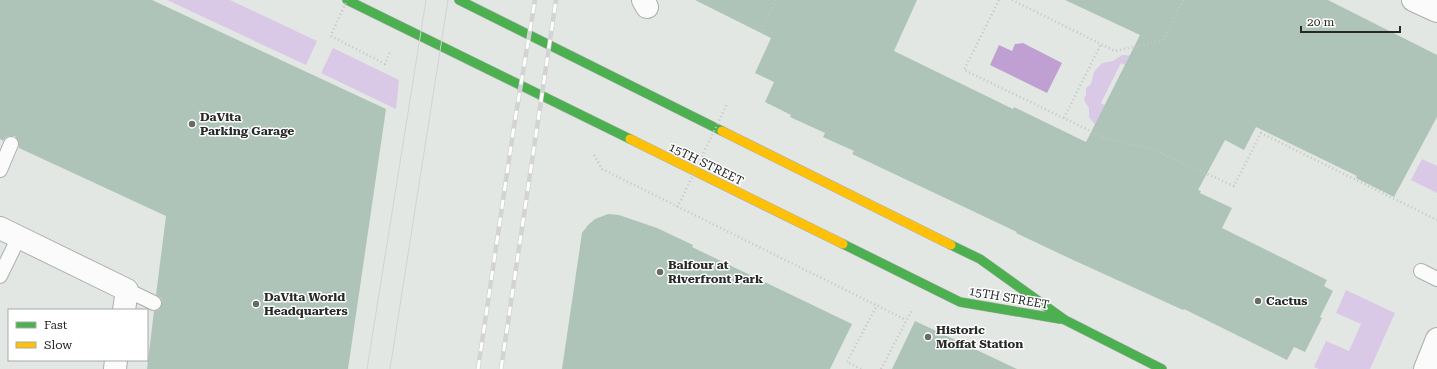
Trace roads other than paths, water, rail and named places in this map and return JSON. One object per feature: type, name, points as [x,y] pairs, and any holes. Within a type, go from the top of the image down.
[{"type":"main road","name":"15TH STREET","points":[[347,0],[960,302],[1065,320]]},
{"type":"main road","name":"15TH STREET","points":[[459,0],[980,259],[1065,320],[1162,369]]},
{"type":"street","points":[[1413,0],[1437,11]]},
{"type":"street","points":[[10,233],[126,300]]},
{"type":"street","points":[[1425,369],[1437,339]]},
{"type":"lane","points":[[0,170],[11,144]]},
{"type":"lane","points":[[0,276],[10,233]]},
{"type":"lane","points":[[1421,271],[1437,279]]},
{"type":"lane","points":[[126,300],[154,303]]},
{"type":"tram line","points":[[367,369],[426,0]]},
{"type":"tram line","points":[[390,369],[448,0]]},
{"type":"railway","points":[[478,369],[514,126],[535,0]]},
{"type":"railway","points":[[501,369],[556,0]]},
{"type":"place","name":"DaVita Parking Garage","points":[[192,124]]},
{"type":"place","name":"Balfour at Riverfront Park","points":[[660,272]]},
{"type":"place","name":"Cactus","points":[[1258,301]]},
{"type":"place","name":"DaVita World Headquarters","points":[[256,304]]},
{"type":"place","name":"Historic Moffat Station","points":[[928,337]]}]
